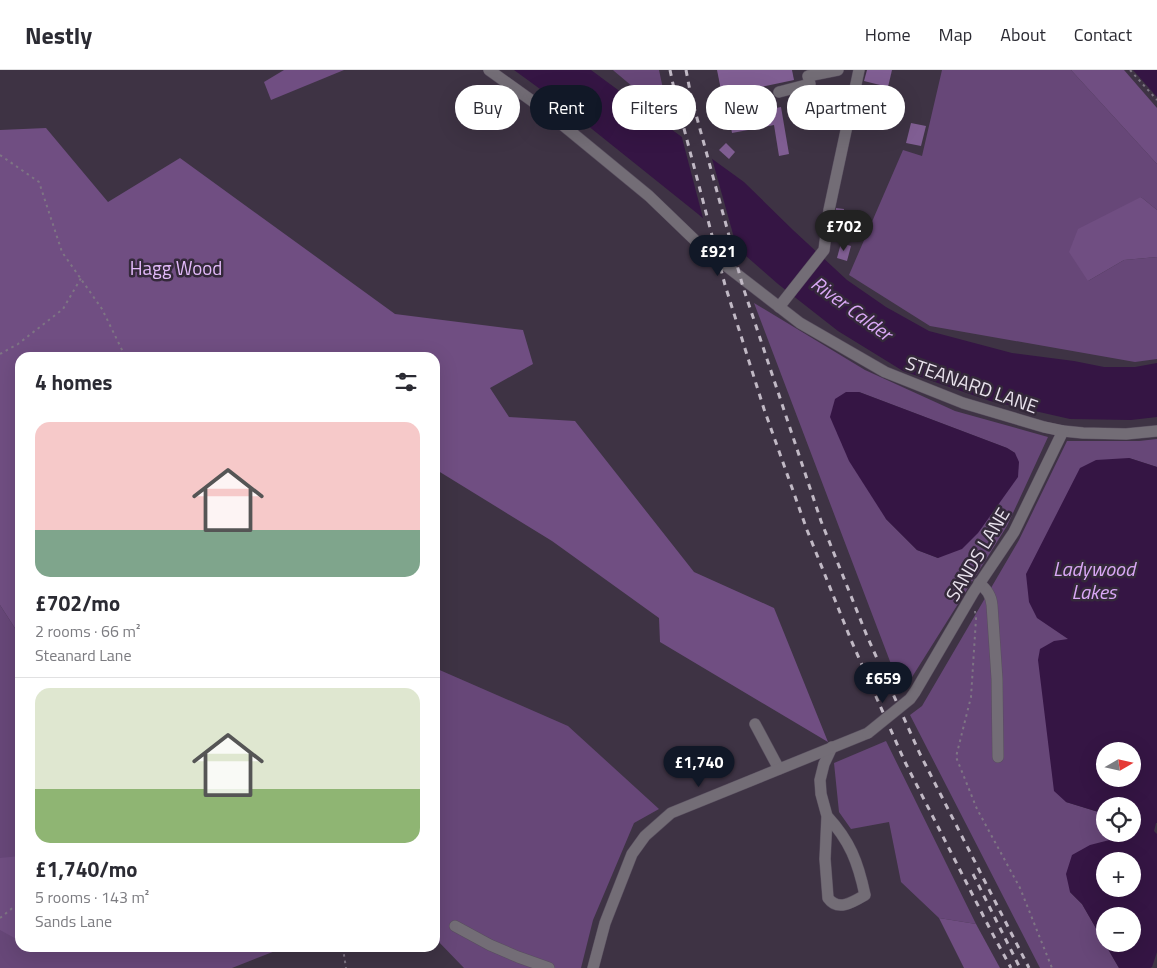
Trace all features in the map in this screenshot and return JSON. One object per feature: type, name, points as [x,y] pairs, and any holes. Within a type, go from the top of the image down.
[{"type":"street","name":"STEANARD LANE","points":[[489,70],[542,108],[649,196],[703,248],[781,304],[800,323],[885,372],[963,403],[1044,427],[1083,433],[1126,434],[1157,432]]},
{"type":"street","points":[[780,92],[810,84],[808,76],[824,71],[838,70]]},
{"type":"street","points":[[781,304],[824,250],[829,210],[859,70]]},
{"type":"street","name":"SANDS LANE","points":[[832,747],[868,733],[910,699],[979,583],[1014,532],[1063,431]]},
{"type":"street","points":[[979,583],[988,591],[992,605],[997,679],[998,757]]},
{"type":"street","points":[[755,724],[779,768]]},
{"type":"street","points":[[593,968],[604,923],[632,854],[645,836],[671,813],[832,747]]},
{"type":"street","points":[[827,816],[846,839],[855,858],[865,895],[853,902],[840,906],[831,902],[828,898],[825,859],[827,816],[821,794],[820,780],[824,764],[832,747]]},
{"type":"street","points":[[455,926],[490,946],[549,968]]},
{"type":"path","points":[[1130,70],[1157,100]]},
{"type":"path","points":[[0,155],[39,182],[62,252],[102,309],[123,352]]},
{"type":"path","points":[[0,354],[18,344],[63,309],[81,278]]},
{"type":"path","points":[[975,610],[971,697],[956,757],[977,809],[1020,888],[1052,968]]},
{"type":"path","points":[[0,918],[15,906]]},
{"type":"path","points":[[343,952],[346,968]]},
{"type":"shaded area","points":[[659,70],[662,85],[631,85],[614,71]]},
{"type":"shaded area","points":[[942,70],[1071,70],[1157,164],[1157,210],[1141,197],[1088,281],[1124,260],[1157,257],[1157,359],[1135,362],[930,326],[849,275],[903,150],[922,156]]},
{"type":"shaded area","points":[[754,303],[865,370],[955,411],[1048,437],[1007,526],[902,693]],"holes":[[[859,392],[1007,448],[1015,453],[938,558],[917,550],[886,519]]]},
{"type":"shaded area","points":[[1157,439],[1157,467],[1129,458],[1068,639],[1066,802],[1096,811],[1096,842],[1119,842],[1109,852],[1096,852],[1096,866],[1070,892],[1082,904],[1096,928],[1096,952],[1110,952],[1119,968],[1040,968],[910,715],[922,706],[1019,540],[1067,441],[1139,441]]},
{"type":"shaded area","points":[[0,605],[15,628],[15,952],[273,952],[232,968],[0,968]]},
{"type":"shaded area","points":[[440,670],[568,726],[659,809],[634,823],[593,920],[581,968],[464,968],[440,943]]},
{"type":"shaded area","points":[[886,741],[976,924],[939,918],[901,882],[889,822],[851,829],[839,812],[834,763]]},
{"type":"green space","points":[[284,70],[344,70],[271,100],[264,82]]},
{"type":"green space","points":[[1071,70],[1124,70],[1157,108],[1157,164]]},
{"type":"green space","name":"Hagg Wood","points":[[46,128],[108,202],[180,158],[395,314],[523,330],[533,364],[490,388],[509,417],[575,421],[694,572],[774,608],[828,742],[660,642],[659,618],[552,541],[440,472],[440,352],[15,352],[15,628],[0,605],[0,130]]},
{"type":"green space","points":[[1141,197],[1157,210],[1157,257],[1124,260],[1088,281],[1069,252],[1078,229]]},
{"type":"green space","points":[[15,856],[15,938],[0,930],[0,858]]},
{"type":"green space","points":[[939,918],[976,924],[1000,968],[964,968]]},
{"type":"water","name":"River Calder","points":[[514,70],[591,70],[612,86],[612,130],[672,130],[744,182],[847,280],[886,307],[929,331],[1012,353],[1104,367],[1135,367],[1157,363],[1157,417],[1131,420],[1070,419],[990,401],[903,371],[838,331],[778,284],[698,214],[593,130],[602,130],[602,85],[535,85]]},
{"type":"water","points":[[1133,70],[1157,70],[1157,97]]},
{"type":"water","points":[[846,392],[859,392],[1007,448],[1015,453],[1019,462],[1018,477],[978,533],[962,549],[938,558],[917,550],[886,519],[849,461],[830,417],[835,399]]},
{"type":"water","name":"Ladywood Lakes","points":[[1129,458],[1157,467],[1157,823],[1154,831],[1157,834],[1157,952],[1150,968],[1119,968],[1110,952],[1141,952],[1141,907],[1096,907],[1096,928],[1082,904],[1070,892],[1066,874],[1072,855],[1090,845],[1102,842],[1141,842],[1141,797],[1096,797],[1096,811],[1066,802],[1054,791],[1038,660],[1040,649],[1054,641],[1068,639],[1037,618],[1029,602],[1026,574],[1080,468],[1096,460]]},
{"type":"pier","points":[[681,134],[711,155],[738,252],[704,222]]},
{"type":"building","points":[[717,70],[792,70],[794,80],[770,85],[720,85]]},
{"type":"building","points":[[867,70],[892,70],[888,85],[864,81]]},
{"type":"building","points":[[781,107],[789,154],[779,156],[775,130],[777,130],[777,108]]},
{"type":"building","points":[[911,123],[926,126],[921,146],[906,143]]},
{"type":"building","points":[[731,130],[748,130],[732,133]]},
{"type":"building","points":[[726,143],[735,152],[729,159],[719,150]]},
{"type":"building","points":[[836,208],[844,209],[843,223],[835,223]]},
{"type":"building","points":[[841,243],[851,246],[847,261],[837,258]]},
{"type":"railway","points":[[670,70],[725,285],[764,409],[807,530],[851,640],[905,762],[1011,968]]},
{"type":"railway","points":[[686,70],[691,96],[743,287],[821,521],[867,636],[920,754],[1029,968]]},
{"type":"railway","points":[[973,874],[1020,968]]}]
